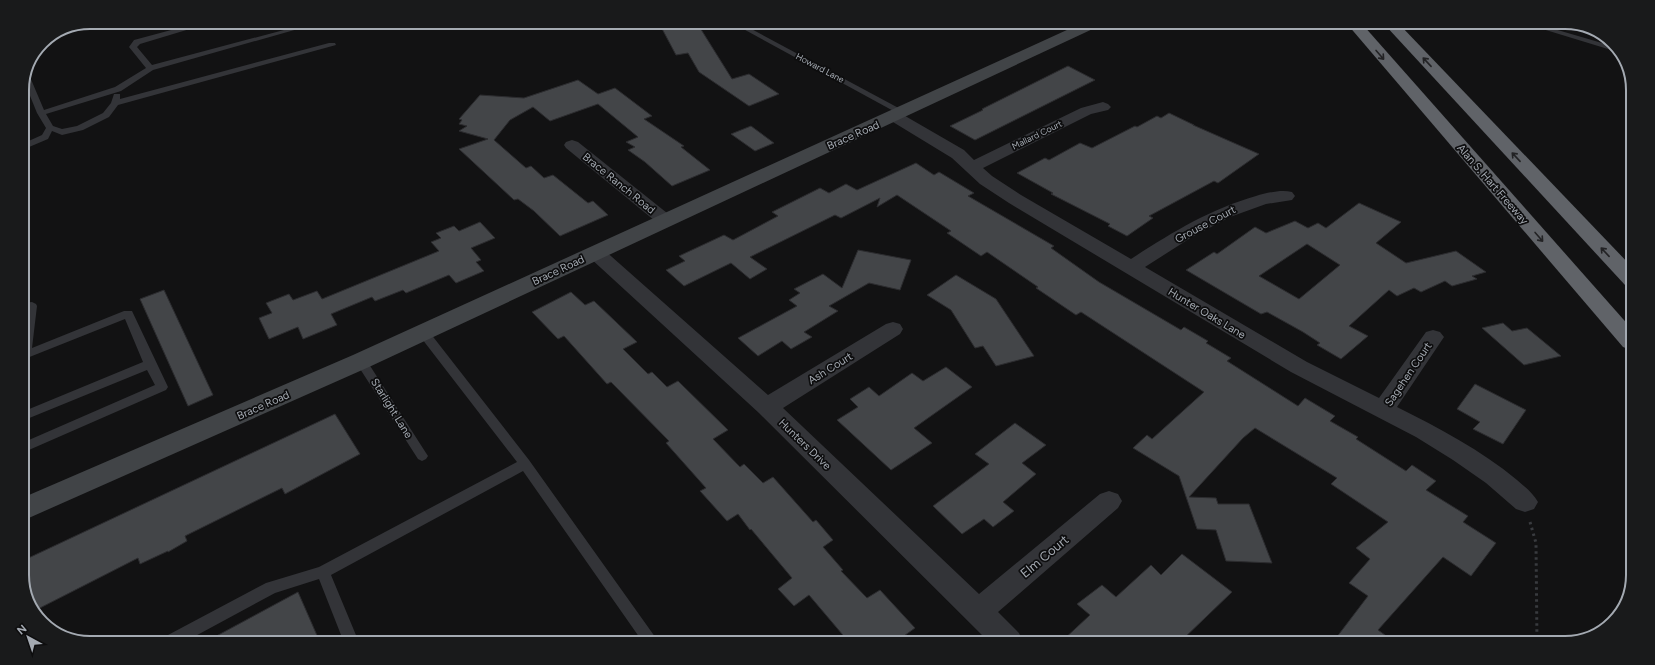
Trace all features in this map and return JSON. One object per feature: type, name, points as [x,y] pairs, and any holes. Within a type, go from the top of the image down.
[{"type":"highway","name":"Alan S. Hart Freeway","points":[[1358,29],[1626,336]]},
{"type":"highway","points":[[1396,29],[1626,274]]},
{"type":"street","name":"Brace Road","points":[[29,507],[361,361],[1081,29]]},
{"type":"street","name":"Mallard Court","points":[[972,167],[1071,118],[1103,107]]},
{"type":"street","name":"Hunter Oaks Lane","points":[[898,114],[958,154],[998,189],[1299,367],[1424,431],[1461,453],[1495,476],[1525,502]]},
{"type":"street","name":"Brace Ranch Road","points":[[572,145],[666,221]]},
{"type":"street","name":"Grouse Court","points":[[1131,268],[1163,246],[1228,210],[1250,201],[1267,197],[1286,196]]},
{"type":"street","name":"Hunters Drive","points":[[596,253],[767,407],[1003,636]]},
{"type":"street","name":"Ash Court","points":[[767,407],[893,329]]},
{"type":"street","name":"Sagehen Court","points":[[1383,410],[1433,337]]},
{"type":"street","name":"Elm Court","points":[[978,612],[1109,501]]},
{"type":"lane","points":[[150,68],[134,47],[137,42],[184,29]]},
{"type":"lane","points":[[41,113],[118,89],[150,68],[294,29]]},
{"type":"lane","name":"Howard Lane","points":[[747,29],[898,114]]},
{"type":"lane","points":[[1548,29],[1608,47]]},
{"type":"lane","points":[[115,103],[332,46]]},
{"type":"lane","points":[[29,85],[41,113],[50,128],[62,132],[80,128],[106,115],[115,103],[118,89]]},
{"type":"lane","points":[[29,144],[45,137],[50,128]]},
{"type":"lane","points":[[29,353],[128,314],[162,387],[29,445]]},
{"type":"lane","points":[[423,332],[525,464],[647,636]]},
{"type":"lane","name":"Starlight Lane","points":[[361,361],[422,456]]},
{"type":"lane","points":[[29,414],[150,364]]},
{"type":"lane","points":[[181,636],[271,588],[323,572],[525,464]]},
{"type":"lane","points":[[323,572],[349,636]]},
{"type":"path","points":[[1525,502],[1536,542],[1537,636]]},
{"type":"building","points":[[662,29],[701,29],[732,79],[749,74],[779,94],[749,106],[699,72],[688,53],[676,55]]},
{"type":"building","points":[[1068,66],[1095,80],[975,140],[950,126],[983,110],[982,109]]},
{"type":"building","points":[[578,80],[598,94],[615,88],[652,116],[644,119],[684,146],[681,147],[710,170],[672,186],[645,162],[628,150],[635,147],[626,142],[638,137],[598,104],[550,121],[533,107],[510,120],[494,140],[526,168],[531,166],[544,178],[553,175],[588,203],[593,201],[608,215],[560,236],[534,211],[518,199],[514,200],[459,149],[488,139],[459,131],[467,126],[459,124],[462,120],[459,119],[480,95],[524,98]]},
{"type":"building","points":[[1169,113],[1259,154],[1218,183],[1214,181],[1149,216],[1153,218],[1127,236],[1108,226],[1110,224],[1051,194],[1053,193],[1017,173],[1045,158],[1049,160],[1080,143],[1092,148],[1157,116],[1161,118]]},
{"type":"building","points":[[751,126],[774,143],[755,151],[731,134]]},
{"type":"building","points":[[916,163],[934,175],[939,172],[974,193],[968,196],[1054,246],[1051,248],[1099,282],[1181,330],[1184,327],[1208,341],[1206,343],[1231,358],[1227,361],[1298,406],[1305,398],[1335,416],[1330,421],[1358,437],[1356,439],[1406,471],[1412,465],[1436,481],[1426,490],[1468,516],[1463,522],[1496,543],[1471,576],[1443,557],[1378,630],[1386,636],[1338,636],[1368,596],[1349,583],[1370,559],[1356,548],[1388,522],[1331,484],[1337,478],[1255,428],[1243,438],[1189,497],[1216,498],[1218,504],[1249,504],[1272,563],[1226,561],[1216,530],[1197,529],[1179,476],[1133,448],[1147,435],[1152,439],[1204,392],[1081,312],[1076,315],[987,252],[981,256],[947,233],[951,231],[897,195],[877,207],[880,198],[841,218],[835,215],[750,257],[767,269],[750,279],[731,263],[684,286],[666,270],[685,261],[679,256],[724,235],[733,240],[778,216],[772,212],[820,188],[829,193],[846,184],[857,190]]},
{"type":"building","points":[[1359,203],[1401,222],[1376,243],[1406,263],[1456,251],[1486,272],[1472,276],[1477,279],[1452,286],[1445,281],[1421,292],[1414,288],[1397,296],[1389,290],[1349,326],[1368,336],[1341,359],[1317,345],[1320,343],[1303,332],[1267,312],[1261,314],[1186,270],[1214,252],[1217,254],[1255,227],[1266,233],[1295,221],[1308,228],[1318,223],[1326,228]],"holes":[[[1307,244],[1340,265],[1299,299],[1259,276]]]},
{"type":"building","points":[[480,222],[495,238],[471,248],[481,260],[476,262],[484,271],[456,283],[449,275],[406,293],[403,290],[375,301],[372,297],[331,314],[337,325],[303,339],[298,327],[269,339],[259,318],[272,313],[266,303],[289,294],[293,300],[317,291],[322,299],[439,251],[431,242],[441,238],[436,233],[454,226],[459,231]]},
{"type":"building","points":[[858,250],[911,260],[900,290],[869,283],[829,306],[838,311],[804,332],[812,337],[791,349],[782,341],[758,356],[738,338],[797,306],[789,300],[800,293],[794,289],[823,274],[842,288]]},
{"type":"building","points":[[956,275],[996,299],[1034,356],[996,366],[983,346],[975,348],[951,310],[927,295]]},
{"type":"building","points":[[164,290],[213,395],[188,406],[140,299]]},
{"type":"building","points":[[571,292],[585,305],[594,301],[637,342],[623,349],[648,374],[652,372],[667,387],[678,381],[728,430],[713,439],[740,467],[744,464],[763,483],[773,477],[813,522],[816,520],[833,540],[823,547],[843,570],[841,571],[867,598],[880,590],[915,628],[904,636],[844,636],[809,595],[794,606],[778,589],[792,578],[738,514],[727,521],[700,491],[706,488],[666,443],[669,441],[611,382],[607,384],[564,336],[558,339],[532,312]]},
{"type":"building","points":[[1503,323],[1512,331],[1527,328],[1561,356],[1524,365],[1482,328]]},
{"type":"building","points":[[946,367],[972,387],[914,428],[932,443],[891,470],[837,420],[858,407],[850,399],[869,387],[879,396],[912,373],[923,381]]},
{"type":"building","points":[[1475,384],[1526,410],[1503,444],[1473,429],[1480,422],[1457,409]]},
{"type":"building","points":[[335,414],[360,454],[285,494],[282,488],[185,536],[187,541],[168,552],[140,564],[138,558],[39,608],[32,595],[30,587],[29,558]]},
{"type":"building","points":[[1015,423],[1046,445],[1022,463],[1036,474],[1003,502],[1014,511],[993,527],[984,519],[962,534],[933,506],[989,464],[975,454]]},
{"type":"building","points":[[1182,554],[1232,592],[1186,636],[1067,636],[1090,615],[1077,604],[1102,585],[1116,597],[1151,565],[1161,575]]},
{"type":"building","points":[[298,592],[317,636],[216,636]]}]
